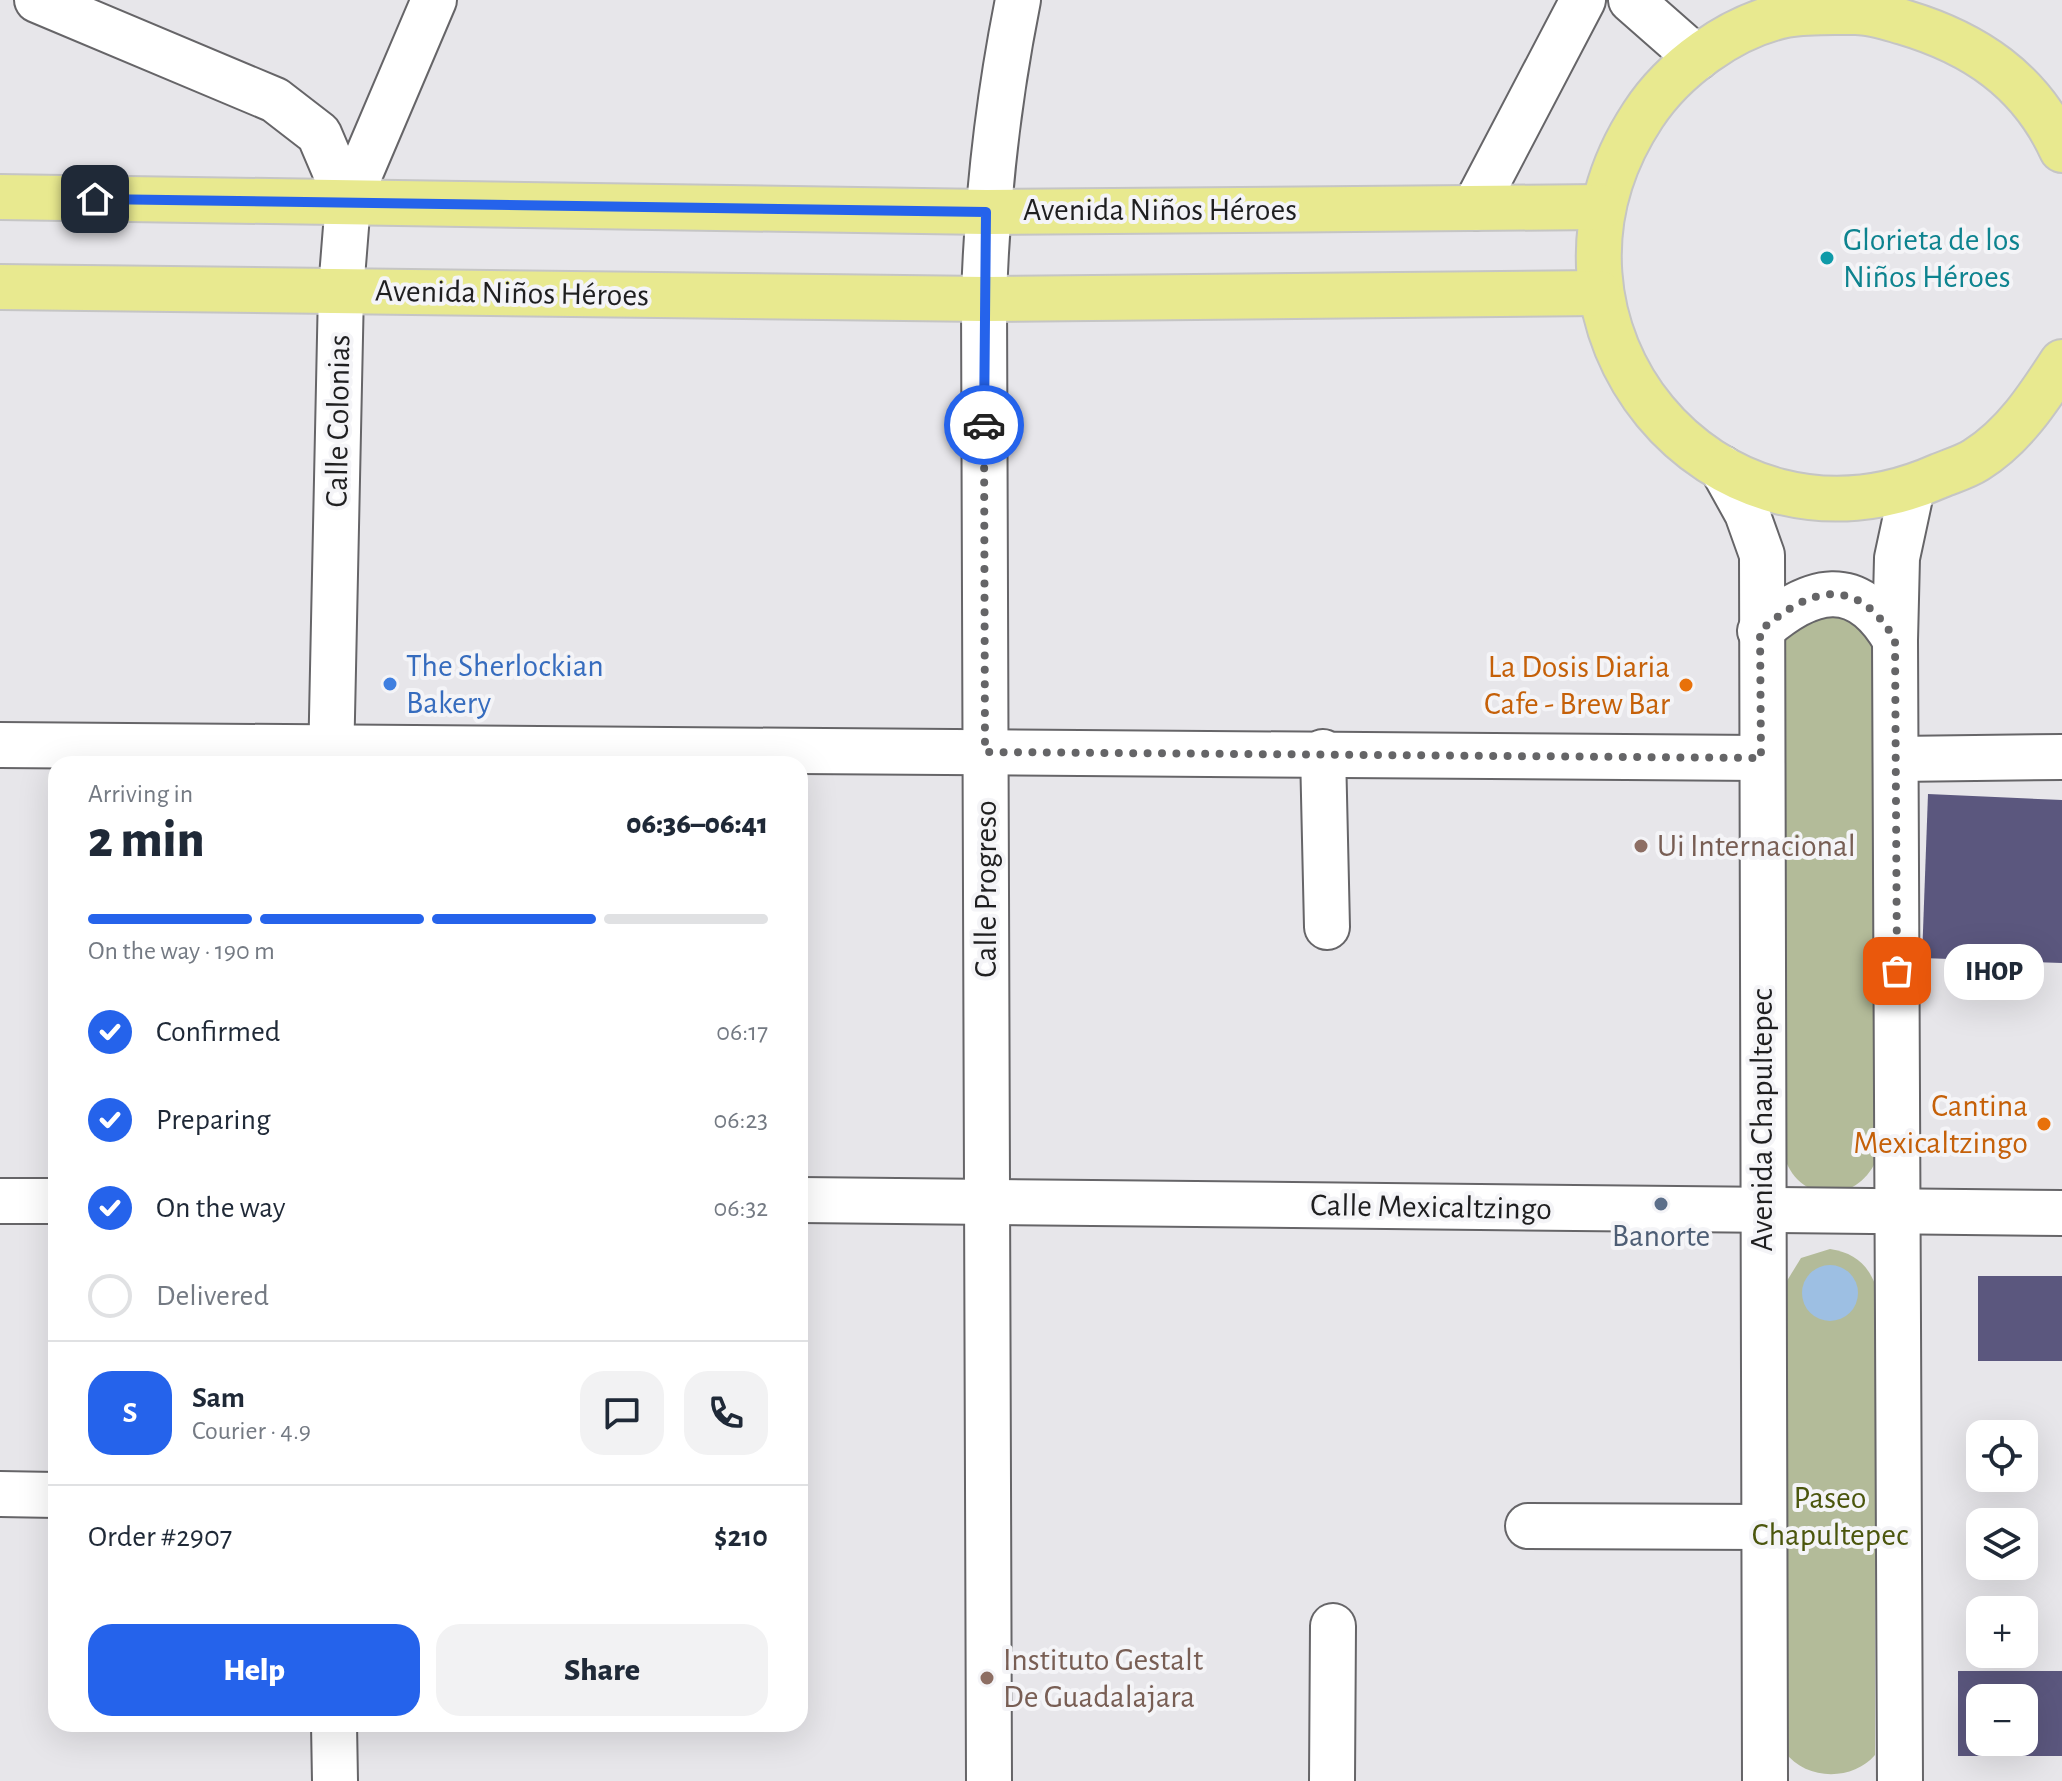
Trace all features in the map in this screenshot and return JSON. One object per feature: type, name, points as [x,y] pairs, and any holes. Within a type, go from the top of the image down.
[{"type":"main road","points":[[2060,141],[2027,96],[1990,61],[1947,35],[1880,8],[1787,15],[1755,12],[1697,58],[1653,99],[1620,150],[1601,207],[1596,250],[1599,293],[1614,346],[1641,395],[1677,436],[1722,468],[1767,487],[1815,497],[1864,498],[1912,488],[1976,460],[2027,415],[2062,362]]},
{"type":"main road","name":"Avenida Niños Héroes","points":[[0,197],[986,212],[1601,207]]},
{"type":"main road","name":"Avenida Niños Héroes","points":[[0,287],[984,299],[1599,293]]},
{"type":"street","points":[[37,0],[275,100],[319,134],[348,202]]},
{"type":"street","name":"Calle Colonias","points":[[331,756],[341,290],[348,202],[434,0]]},
{"type":"street","name":"Calle Progreso","points":[[989,1781],[984,299],[986,212],[999,96],[1018,0]]},
{"type":"street","points":[[1474,208],[1583,0]]},
{"type":"street","points":[[1631,0],[1697,58]]},
{"type":"street","name":"Avenida Chapultepec","points":[[1722,468],[1747,513],[1762,555],[1765,1781]]},
{"type":"street","points":[[1900,1781],[1895,640],[1897,558],[1912,488]]},
{"type":"street","points":[[1760,631],[1804,598],[1825,593],[1848,596],[1868,605],[1884,621],[1895,640]]},
{"type":"street","points":[[0,745],[331,756],[1323,752],[1761,758]]},
{"type":"street","points":[[1323,752],[1327,927]]},
{"type":"street","points":[[1896,759],[2062,757]]},
{"type":"street","name":"Calle Mexicaltzingo","points":[[808,1200],[2062,1213]]},
{"type":"street","points":[[0,1201],[48,1201]]},
{"type":"street","points":[[0,1494],[48,1495]]},
{"type":"street","points":[[1528,1526],[1764,1527]]},
{"type":"street","points":[[1332,1781],[1333,1626]]},
{"type":"street","points":[[334,1732],[335,1781]]},
{"type":"green space","points":[[1819,601],[1876,627],[1876,1161],[1856,1185],[1829,1193],[1803,1184],[1785,1159],[1785,626]]},
{"type":"green space","name":"Paseo Chapultepec","points":[[1830,1249],[1858,1260],[1875,1284],[1875,1755],[1855,1770],[1830,1774],[1805,1768],[1785,1752],[1785,1284],[1801,1258]]},
{"type":"water","points":[[1830,1265],[1850,1273],[1858,1293],[1850,1313],[1830,1321],[1810,1313],[1802,1293],[1810,1273]]},
{"type":"building","points":[[1928,794],[2062,800],[2062,963],[1922,958]]},
{"type":"building","points":[[1978,1276],[2062,1276],[2062,1361],[1978,1361]]},
{"type":"building","points":[[1958,1671],[2062,1671],[2062,1756],[2038,1756],[2038,1684],[1966,1684],[1966,1756],[1958,1756]]},
{"type":"way so far","points":[[984,425],[985,752],[1323,752],[1761,758],[1760,631],[1784,610],[1804,598],[1825,593],[1848,596],[1868,605],[1884,621],[1895,640],[1897,971]]},
{"type":"place","name":"Glorieta de los Niños Héroes","points":[[1827,258]]},
{"type":"place","name":"The Sherlockian Bakery","points":[[390,684]]},
{"type":"place","name":"La Dosis Diaria Cafe - Brew Bar","points":[[1686,685]]},
{"type":"place","name":"Ui Internacional","points":[[1641,846]]},
{"type":"place","name":"IHOP","points":[[1897,971]]},
{"type":"place","name":"Cantina Mexicaltzingo","points":[[2044,1124]]},
{"type":"place","name":"Banorte","points":[[1661,1204]]},
{"type":"place","name":"Instituto Gestalt De Guadalajara","points":[[987,1678]]},
{"type":"route","points":[[95,199],[986,212],[984,425]]}]
